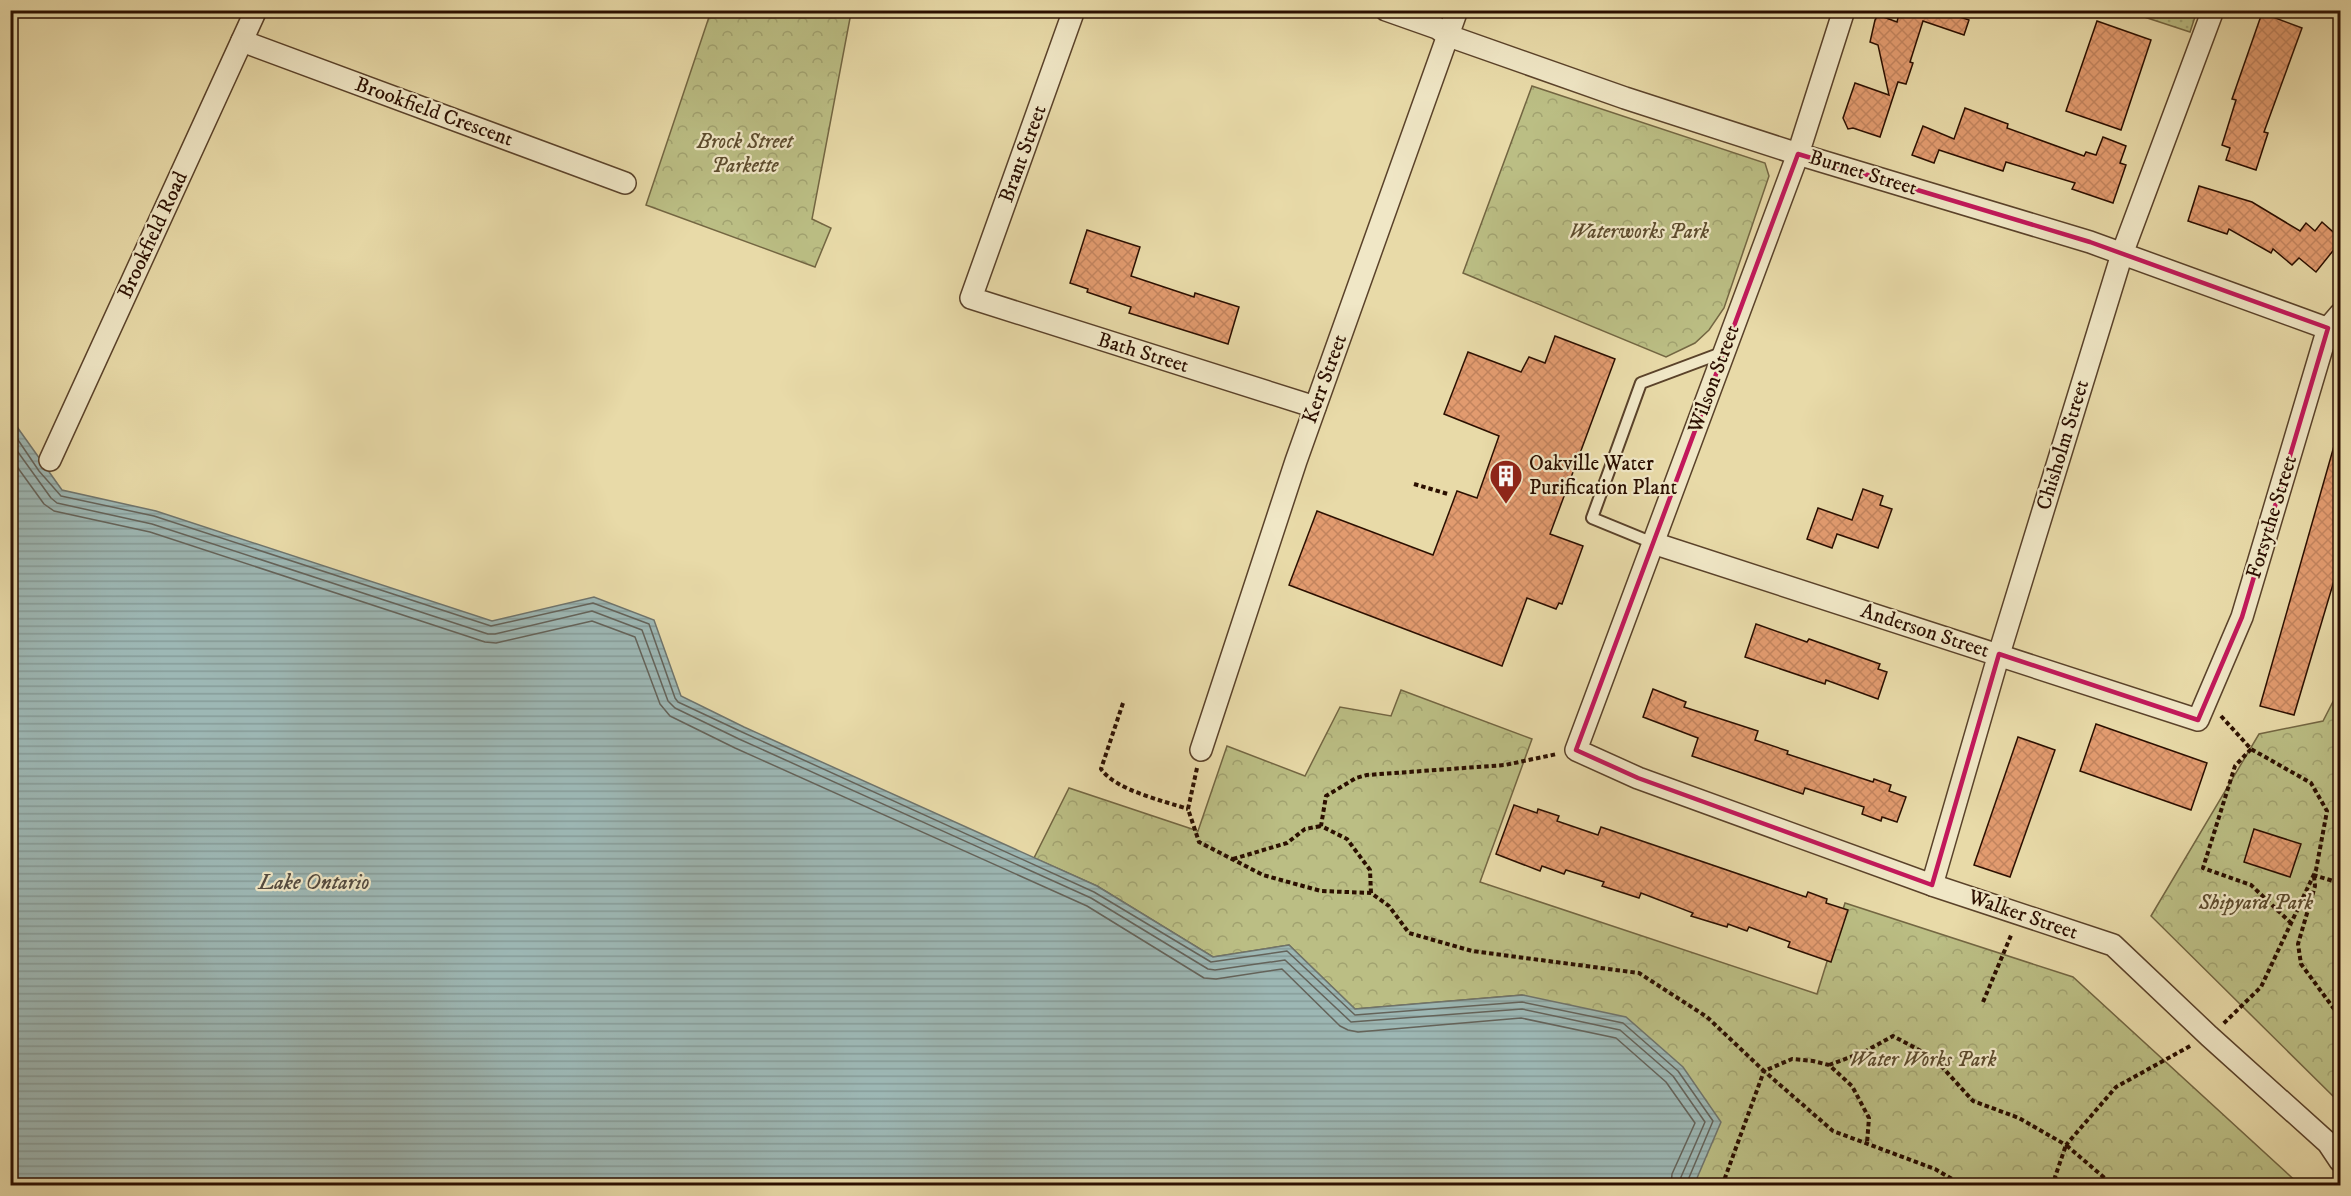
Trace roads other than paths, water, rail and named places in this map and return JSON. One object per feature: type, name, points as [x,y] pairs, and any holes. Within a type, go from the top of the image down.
[{"type":"street","name":"Brookfield Road","points":[[50,460],[256,10]]},
{"type":"street","name":"Brant Street","points":[[971,298],[1074,10]]},
{"type":"street","name":"Burnet Street","points":[[1386,10],[1437,28],[1449,36],[1625,98],[2122,254],[2336,325]]},
{"type":"street","name":"Kerr Street","points":[[1201,750],[1315,407],[1457,10]]},
{"type":"street","name":"Wilson Street","points":[[1638,778],[1576,750],[1798,153],[1844,10]]},
{"type":"street","name":"Chisholm Street","points":[[1932,885],[1999,654],[2122,254],[2213,10]]},
{"type":"street","name":"Brookfield Crescent","points":[[242,41],[625,183]]},
{"type":"street","name":"Bath Street","points":[[971,298],[1315,407]]},
{"type":"street","name":"Forsythe Street","points":[[2202,710],[2242,617],[2336,325]]},
{"type":"street","name":"Anderson Street","points":[[1653,543],[1999,654],[2202,710]]},
{"type":"street","name":"Walker Street","points":[[1638,778],[1932,885],[2113,945],[2209,1036],[2328,1143],[2340,1161]]},
{"type":"lane","points":[[1653,543],[1592,518],[1641,383],[1724,351]]},
{"type":"water","name":"Lake Ontario","points":[[10,417],[62,490],[156,511],[492,621],[594,597],[654,620],[681,696],[744,727],[1097,886],[1213,957],[1289,945],[1355,1009],[1523,995],[1626,1017],[1683,1067],[1721,1122],[1694,1185],[11,1185]]},
{"type":"water","points":[[1751,1178],[1864,1181],[1874,1185],[1749,1185]]},
{"type":"place","name":"Oakville Water Purification Plant","points":[[1506,505]]},
{"type":"park label","name":"Brock Street Parkette","points":[[745,154]]},
{"type":"park label","name":"Waterworks Park","points":[[1639,232]]},
{"type":"park label","name":"Shipyard Park","points":[[2256,903]]},
{"type":"park label","name":"Water Works Park","points":[[1923,1060]]}]
